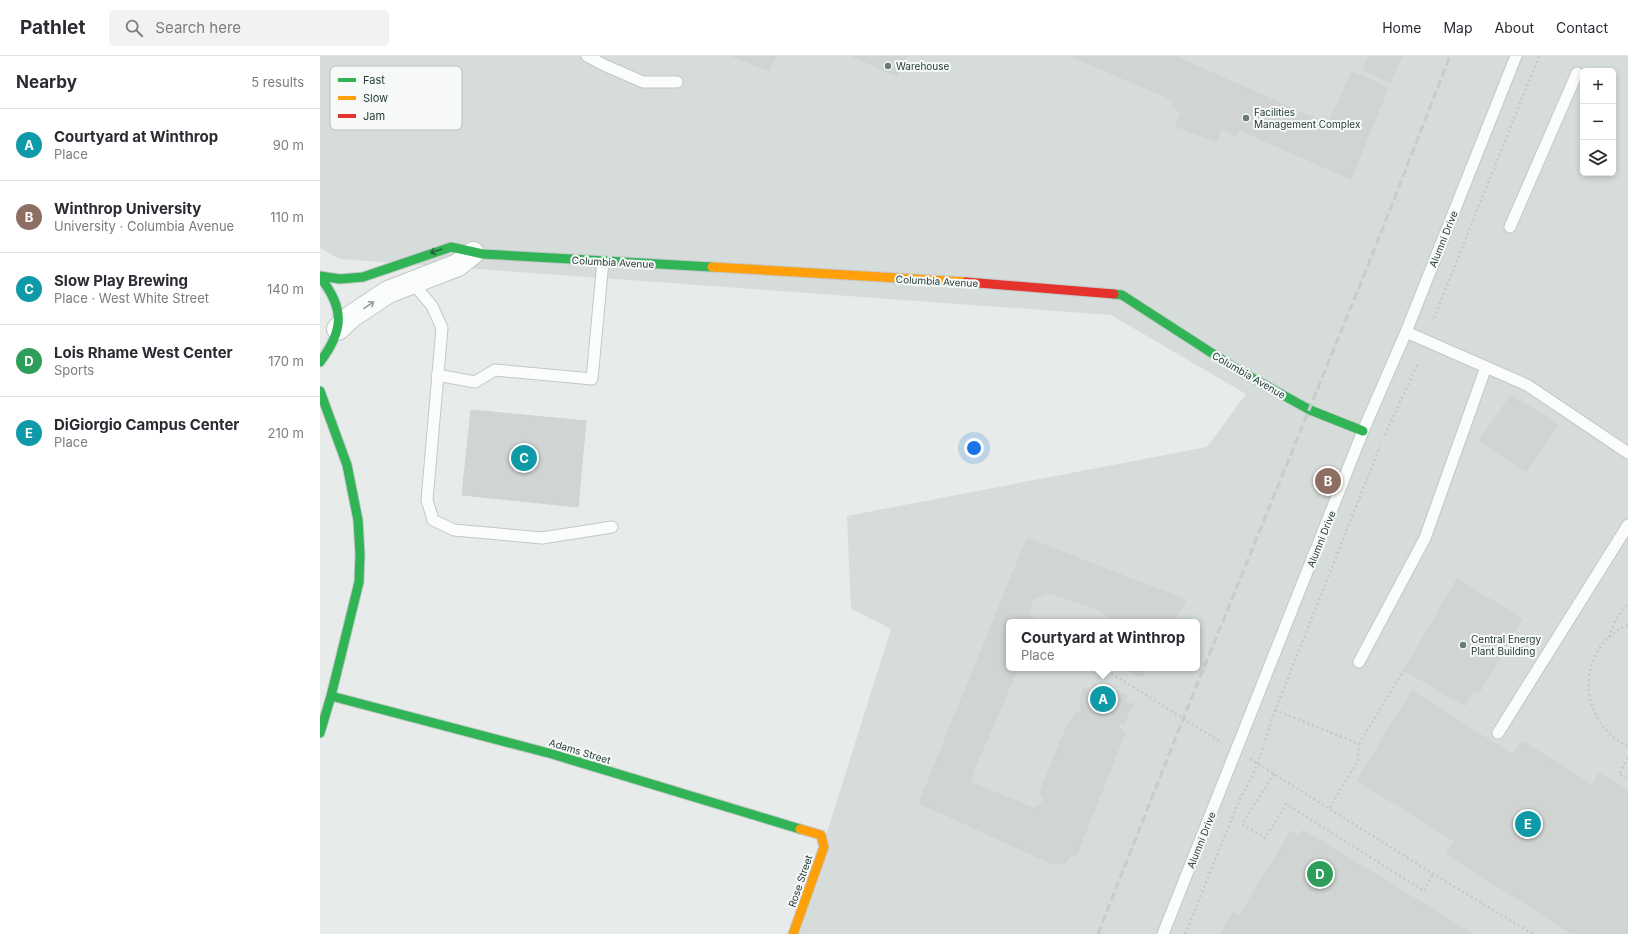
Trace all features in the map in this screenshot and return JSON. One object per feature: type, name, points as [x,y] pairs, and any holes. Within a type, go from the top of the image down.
[{"type":"street","name":"Columbia Avenue","points":[[320,276],[340,279],[363,277],[451,247],[474,253],[965,282],[1122,295],[1238,370],[1310,410],[1363,431]]},
{"type":"street","points":[[338,329],[352,316],[388,292],[458,265],[474,253]]},
{"type":"street","points":[[320,276],[331,291],[338,310],[338,329],[332,347],[320,362]]},
{"type":"street","points":[[320,391],[347,465],[358,520],[360,554],[359,582],[331,696],[320,733]]},
{"type":"street","points":[[323,428],[347,465]]},
{"type":"street","name":"Adams Street","points":[[331,696],[552,754],[821,835]]},
{"type":"street","name":"Rose Street","points":[[793,934],[824,847],[821,835]]},
{"type":"lane","points":[[587,56],[643,82],[677,82]]},
{"type":"lane","name":"Alumni Drive","points":[[1163,934],[1363,431],[1406,332],[1516,56]]},
{"type":"lane","points":[[1510,227],[1577,73]]},
{"type":"lane","points":[[437,375],[475,382],[495,370],[592,379],[603,261]]},
{"type":"lane","points":[[412,282],[432,306],[442,328],[427,500],[432,520],[454,530],[542,538],[612,527]]},
{"type":"lane","points":[[1406,332],[1527,385],[1628,453]]},
{"type":"lane","points":[[1359,662],[1425,538],[1486,367]]},
{"type":"lane","points":[[1498,733],[1628,525]]},
{"type":"path","points":[[1434,318],[1539,56]]},
{"type":"path","points":[[1384,437],[1418,363]]},
{"type":"path","points":[[1185,934],[1241,796],[1248,785],[1265,745],[1275,710],[1381,444]]},
{"type":"path","points":[[1365,470],[1369,473]]},
{"type":"path","points":[[1609,637],[1612,626],[1621,611],[1628,604]]},
{"type":"path","points":[[1628,626],[1621,628],[1609,637],[1596,654],[1589,674],[1589,695],[1595,715],[1608,732],[1628,746]]},
{"type":"path","points":[[1330,809],[1358,760],[1359,744],[1404,670]]},
{"type":"path","points":[[1108,671],[1226,745]]},
{"type":"path","points":[[1275,710],[1359,744]]},
{"type":"path","points":[[1628,758],[1619,774],[1628,780]]},
{"type":"path","points":[[1250,759],[1433,874],[1533,934]]},
{"type":"path","points":[[1274,774],[1242,824],[1265,838],[1286,804],[1424,891],[1433,874]]},
{"type":"shaded area","points":[[320,56],[1628,56],[1628,934],[795,934],[891,629],[851,609],[847,516],[1207,447],[1246,394],[1111,315],[340,259],[320,248]]},
{"type":"building","points":[[732,56],[776,56],[769,71]]},
{"type":"building","name":"Warehouse","points":[[852,56],[907,56],[897,76]]},
{"type":"building","name":"Facilities Management Complex","points":[[1070,56],[1174,56],[1328,124],[1352,72],[1388,88],[1351,179],[1239,130],[1236,136],[1221,129],[1217,142],[1175,126],[1181,112],[1172,107],[1173,100]]},
{"type":"building","points":[[1369,56],[1402,56],[1390,83],[1363,70]]},
{"type":"building","points":[[1511,395],[1558,425],[1526,471],[1479,441]]},
{"type":"building","points":[[471,410],[586,421],[578,507],[462,495]]},
{"type":"building","points":[[1027,538],[1186,600],[1176,619],[1109,619],[1102,611],[1048,593],[1032,599],[1029,613],[1035,619],[1006,619],[1006,671],[1017,671],[970,782],[1033,808],[1042,803],[1044,797],[1039,793],[1067,726],[1076,712],[1078,715],[1082,709],[1079,706],[1084,687],[1090,690],[1095,684],[1128,695],[1124,702],[1133,704],[1124,724],[1120,723],[1118,726],[1125,733],[1076,856],[1070,856],[1065,863],[1050,863],[919,803]]},
{"type":"building","name":"Central Energy Plant Building","points":[[1457,579],[1522,619],[1479,693],[1474,690],[1465,706],[1404,670]]},
{"type":"building","points":[[1129,671],[1145,671],[1142,677]]},
{"type":"building","points":[[1412,691],[1513,755],[1522,741],[1592,785],[1599,773],[1628,791],[1628,934],[1573,934],[1446,854],[1454,841],[1357,780]]},
{"type":"building","points":[[1303,830],[1473,934],[1220,934],[1233,912],[1239,916],[1291,831],[1299,836]]},
{"type":"railway","points":[[1098,934],[1183,719],[1377,243],[1450,56]]},
{"type":"traffic: fast","points":[[320,276],[340,279],[363,277],[451,247],[483,254],[712,267]]},
{"type":"traffic: fast","points":[[320,277],[334,299],[338,320],[334,340],[320,362]]},
{"type":"traffic: fast","points":[[1114,294],[1122,295],[1238,370],[1310,410],[1363,431]]},
{"type":"traffic: fast","points":[[320,391],[347,465],[358,520],[360,554],[359,582],[331,696],[320,733]]},
{"type":"traffic: fast","points":[[331,696],[552,754],[800,829]]},
{"type":"traffic: slow","points":[[712,267],[966,282]]},
{"type":"traffic: slow","points":[[793,934],[824,847],[821,835],[800,829]]},
{"type":"traffic: jam","points":[[966,282],[1114,294]]},
{"type":"place","name":"Warehouse","points":[[888,66]]},
{"type":"place","name":"Facilities Management Complex","points":[[1246,118]]},
{"type":"place","name":"Slow Play Brewing","points":[[524,458]]},
{"type":"place","name":"Winthrop University","points":[[1328,481]]},
{"type":"place","name":"Central Energy Plant Building","points":[[1463,645]]},
{"type":"place","name":"Courtyard at Winthrop","points":[[1103,699]]},
{"type":"place","name":"DiGiorgio Campus Center","points":[[1528,824]]},
{"type":"place","name":"Lois Rhame West Center","points":[[1320,874]]}]
